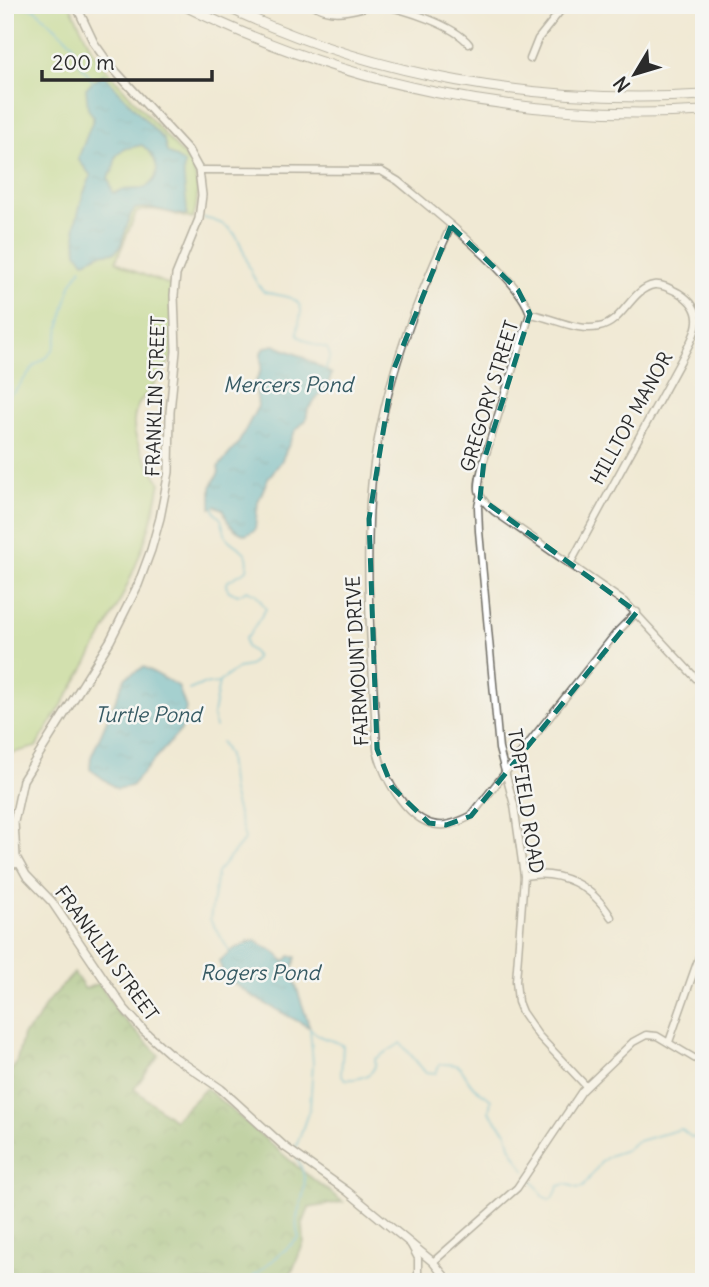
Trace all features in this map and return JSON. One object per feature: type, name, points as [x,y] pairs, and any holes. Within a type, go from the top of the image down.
[{"type":"highway","points":[[183,5],[310,59],[429,92],[550,110],[621,113],[704,111]]},
{"type":"highway","points":[[223,5],[288,33],[357,57],[456,80],[527,91],[576,95],[704,95]]},
{"type":"main road","points":[[76,5],[94,43],[109,64],[188,150],[200,170]]},
{"type":"main road","name":"FRANKLIN STREET","points":[[200,170],[202,185],[199,217],[176,275],[176,351],[170,412],[170,453],[165,494],[155,539],[138,585],[110,640],[23,780],[14,822],[18,864],[52,902],[123,1007],[144,1031],[170,1054],[221,1089],[278,1141],[329,1176],[433,1262],[449,1282]]},
{"type":"street","points":[[314,5],[326,12],[340,13],[378,5],[398,8],[459,34],[469,44]]},
{"type":"street","points":[[530,59],[538,39],[565,5]]},
{"type":"street","name":"GREGORY STREET","points":[[200,170],[381,171],[398,181],[451,226],[518,290],[527,303],[530,314],[484,460],[478,483],[480,498],[494,511],[637,612],[704,687]]},
{"type":"street","name":"FAIRMOUNT DRIVE","points":[[451,226],[425,282],[393,371],[377,444],[369,519],[368,570],[377,749],[383,771],[406,805],[423,820],[438,825],[455,823],[471,816],[618,632],[637,612]]},
{"type":"street","name":"HILLTOP MANOR","points":[[530,314],[580,327],[598,328],[612,322],[648,287],[659,285],[691,299],[701,314],[698,327],[681,360],[570,564]]},
{"type":"street","name":"TOPFIELD ROAD","points":[[480,498],[480,544],[499,749],[514,805],[524,876],[516,981],[518,1002],[538,1035],[586,1086]]},
{"type":"street","points":[[5,865],[18,864]]},
{"type":"street","points":[[524,876],[544,874],[572,880],[593,894],[611,917]]},
{"type":"street","points":[[669,1042],[704,943]]},
{"type":"street","points":[[433,1262],[512,1194],[586,1086],[640,1038],[657,1036],[704,1064]]},
{"type":"street","points":[[411,1245],[418,1258],[418,1282]]},
{"type":"highlighted area","points":[[451,226],[518,290],[530,314],[484,460],[480,498],[637,612],[471,816],[446,825],[429,823],[392,787],[377,749],[369,519],[393,371]]},
{"type":"green space","points":[[5,5],[70,5],[91,48],[105,68],[191,164],[197,191],[193,219],[156,210],[136,213],[116,261],[170,285],[173,333],[171,357],[135,412],[138,444],[160,482],[141,553],[111,620],[36,747],[5,755]]},
{"type":"green space","points":[[74,973],[85,989],[99,983],[120,1015],[159,1055],[134,1089],[174,1120],[206,1088],[300,1169],[343,1202],[309,1208],[303,1224],[304,1242],[288,1282],[5,1282],[5,1079],[16,1064],[23,1035]]},
{"type":"water","points":[[103,74],[164,140],[167,152],[184,163],[187,215],[149,208],[135,209],[120,247],[115,252],[99,254],[84,262],[77,252],[75,225],[91,176],[78,159],[94,117],[88,109],[86,88]],"holes":[[[142,145],[156,166],[157,171],[152,182],[143,188],[113,193],[108,177],[113,171],[116,156],[124,149]]]},
{"type":"water","name":"Mercers Pond","points":[[274,345],[301,356],[332,374],[327,386],[308,409],[306,420],[295,431],[281,462],[268,478],[258,502],[255,530],[246,535],[231,526],[224,510],[216,506],[211,508],[211,487],[219,472],[218,467],[238,444],[258,406],[255,383],[261,370],[261,352]]},
{"type":"water","name":"Turtle Pond","points":[[144,667],[178,686],[186,708],[181,730],[131,786],[117,789],[90,769],[91,757],[125,678]]},
{"type":"water","name":"Rogers Pond","points":[[254,940],[276,953],[285,962],[290,956],[296,957],[292,974],[310,1028],[255,998],[224,976],[219,961],[234,949]]},
{"type":"waterway","points":[[14,5],[35,9],[72,43],[79,62],[94,83]]},
{"type":"waterway","points":[[204,218],[230,229],[264,292],[288,297],[298,303],[301,307],[298,336],[327,348],[330,355],[323,372]]},
{"type":"waterway","points":[[5,397],[15,391],[35,365],[54,348],[71,285],[81,268]]},
{"type":"waterway","points":[[213,505],[215,513],[221,519],[226,537],[245,553],[248,563],[247,570],[228,581],[226,586],[229,591],[238,595],[247,590],[256,594],[266,609],[245,638],[246,647],[256,658],[249,666],[238,668],[219,682],[213,714],[215,727]]},
{"type":"waterway","points":[[189,690],[218,683]]},
{"type":"waterway","points":[[221,742],[228,756],[232,792],[245,839],[217,873],[210,920],[230,952]]},
{"type":"waterway","points":[[310,1028],[319,1036],[343,1046],[341,1074],[345,1079],[356,1079],[371,1073],[375,1059],[401,1043],[425,1072],[436,1073],[440,1064],[458,1066],[474,1087],[491,1100],[489,1112],[507,1133],[510,1146],[525,1171]]},
{"type":"waterway","points":[[295,1150],[310,1107],[313,1063],[310,1029]]},
{"type":"waterway","points":[[529,1175],[543,1196],[549,1200],[554,1197],[559,1186],[566,1184],[583,1187],[602,1161],[626,1150],[635,1142],[681,1129],[691,1137],[704,1138]]},
{"type":"waterway","points":[[247,1282],[299,1238],[297,1218],[305,1181],[297,1159]]}]
